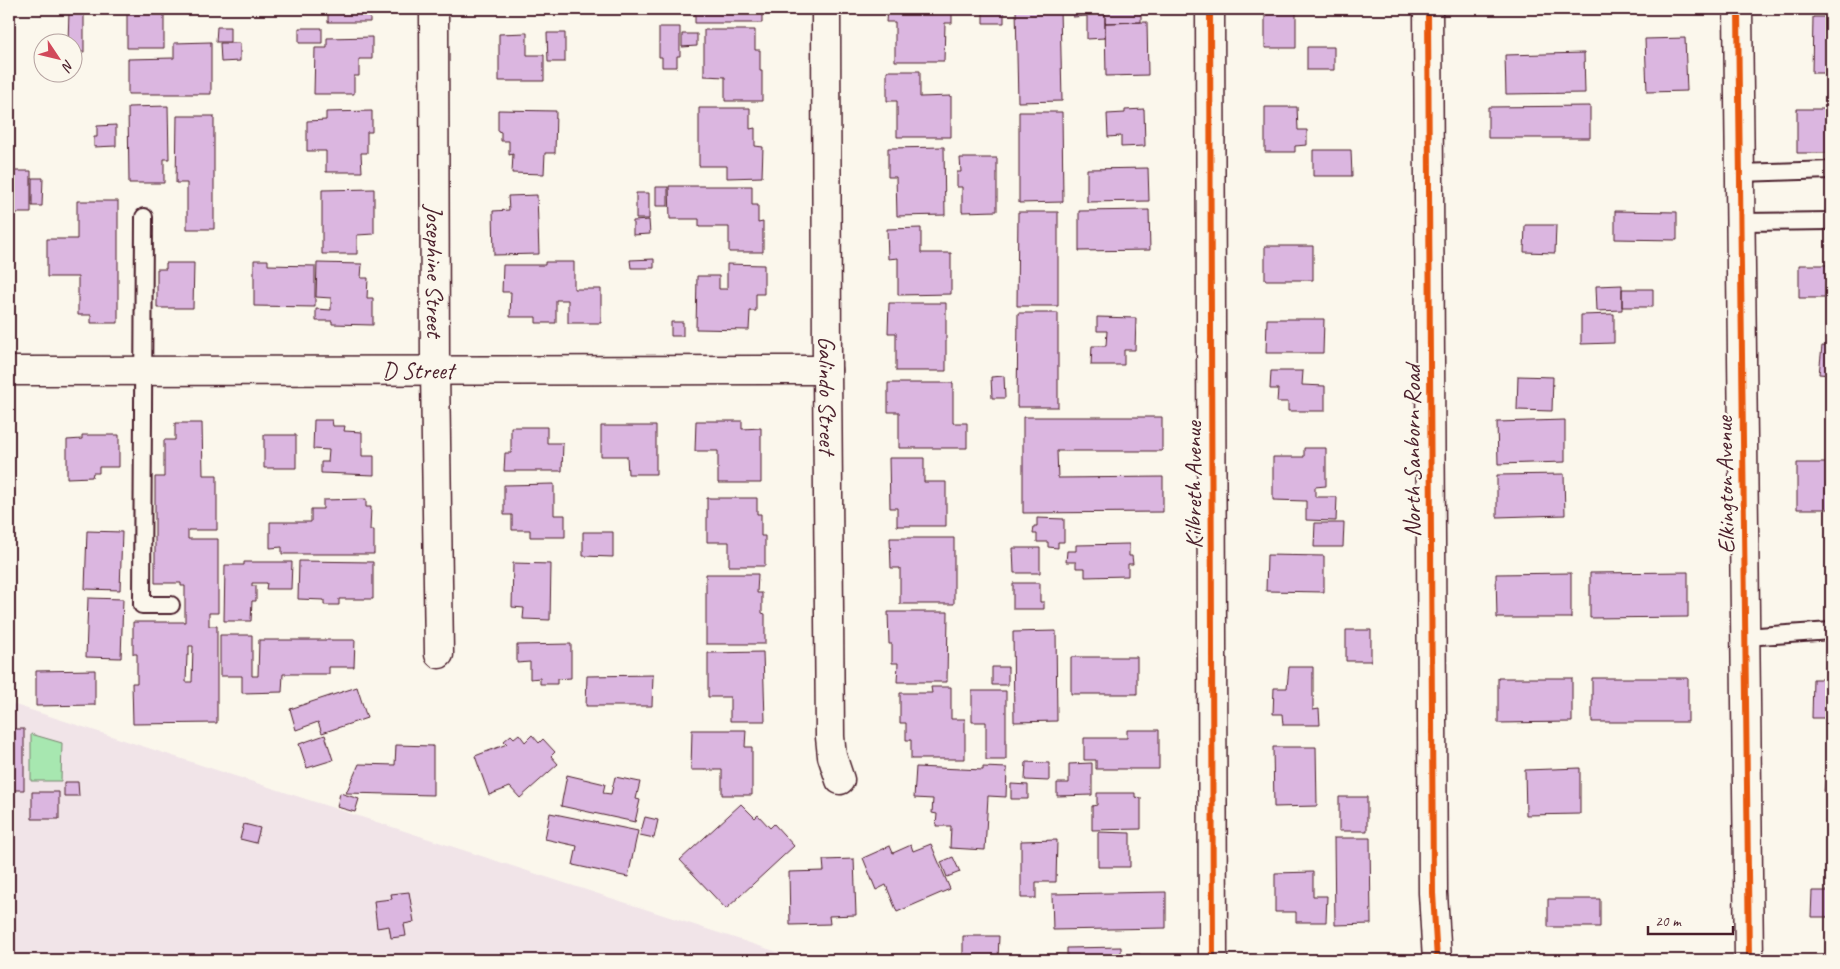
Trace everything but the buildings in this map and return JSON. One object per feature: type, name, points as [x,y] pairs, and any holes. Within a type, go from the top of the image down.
[{"type":"street","name":"Josephine Street","points":[[434,9],[435,370],[439,654]]},
{"type":"street","name":"Galindo Street","points":[[826,9],[830,737],[832,756],[840,780]]},
{"type":"street","name":"Kilbreth Avenue","points":[[1210,9],[1213,960]]},
{"type":"street","name":"North Sanborn Road","points":[[1428,9],[1433,892],[1437,960]]},
{"type":"street","name":"Elkington Avenue","points":[[1738,9],[1749,960]]},
{"type":"street","name":"D Street","points":[[9,371],[827,370]]},
{"type":"street","name":"North Sanborn Road","points":[[1429,960],[1433,892]]},
{"type":"lane","points":[[1740,173],[1831,170]]},
{"type":"lane","points":[[144,217],[142,605],[171,605]]},
{"type":"lane","points":[[1740,222],[1831,221]]},
{"type":"lane","points":[[1745,637],[1831,632]]},
{"type":"shaded area","points":[[9,703],[275,789],[802,960],[9,960]]},
{"type":"green space","points":[[31,734],[62,743],[61,781],[31,781]]},
{"type":"cycle path","points":[[1210,9],[1213,960]]},
{"type":"cycle path","points":[[1428,9],[1433,893],[1437,960]]},
{"type":"cycle path","points":[[1738,9],[1749,960]]}]
